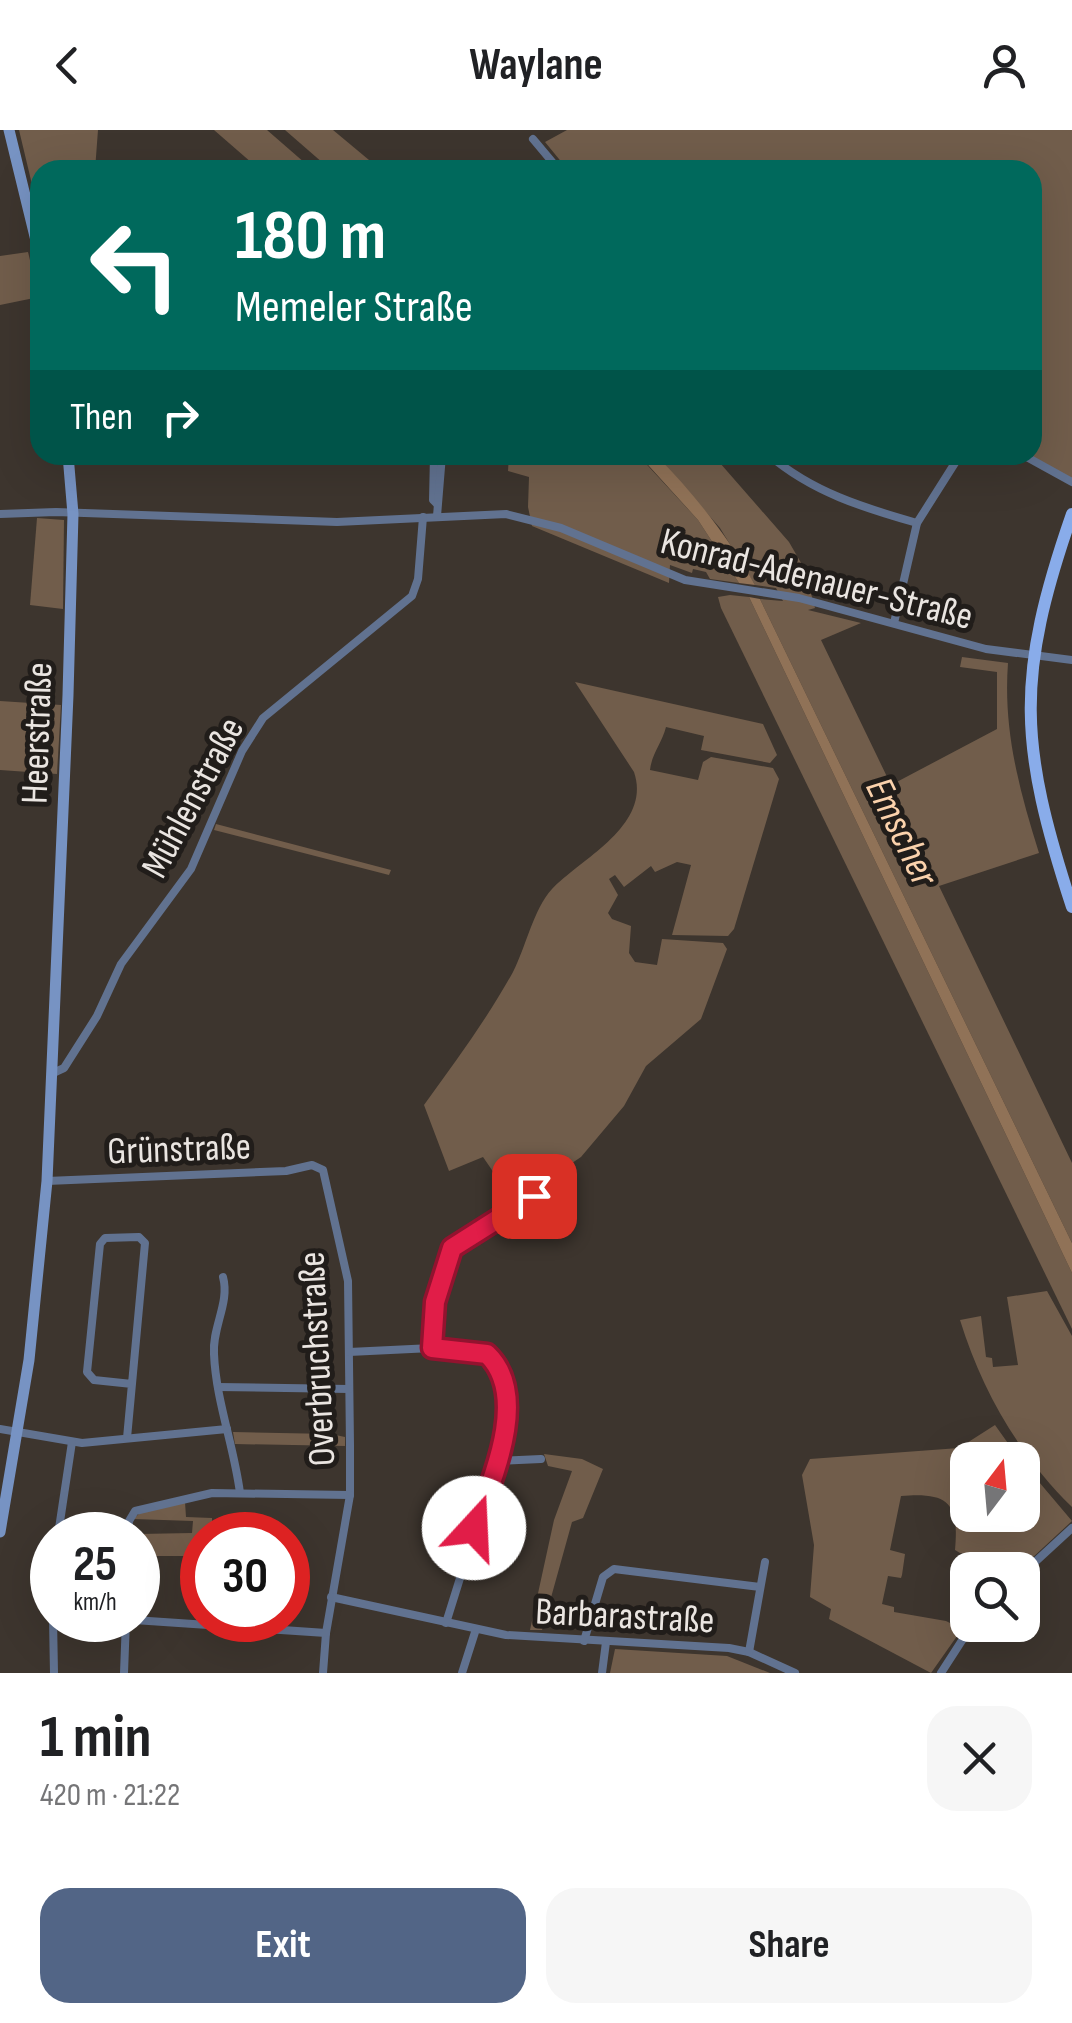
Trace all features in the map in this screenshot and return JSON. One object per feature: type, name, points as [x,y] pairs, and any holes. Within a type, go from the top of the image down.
[{"type":"main road","points":[[9,130],[30,216]]},
{"type":"main road","name":"Heerstraße","points":[[0,1532],[31,1347],[47,1181],[72,514],[69,465]]},
{"type":"main road","points":[[1072,514],[1042,604],[1028,706],[1036,786],[1072,908]]},
{"type":"street","points":[[533,139],[551,160]]},
{"type":"street","points":[[437,516],[438,465]]},
{"type":"street","points":[[783,465],[810,484],[849,502],[917,523]]},
{"type":"street","points":[[894,624],[917,523],[954,465]]},
{"type":"street","points":[[1041,465],[1072,482]]},
{"type":"street","name":"Konrad-Adenauer-Straße","points":[[0,514],[337,522],[490,513],[542,522],[676,577],[721,588],[780,595],[986,648],[1072,660]]},
{"type":"street","name":"Mühlenstraße","points":[[51,1074],[64,1068],[97,1016],[122,964],[191,870],[209,836],[242,751],[263,718],[290,692],[394,614],[412,596],[418,579],[423,518]]},
{"type":"street","name":"Grünstraße","points":[[47,1181],[286,1172],[315,1165]]},
{"type":"street","name":"Overbruchstraße","points":[[315,1165],[327,1180],[348,1281],[350,1495],[331,1597],[323,1673]]},
{"type":"street","points":[[432,1348],[437,1291],[452,1248],[534,1196]]},
{"type":"street","points":[[127,1438],[145,1244],[139,1237],[105,1238],[100,1244],[87,1372],[94,1380],[132,1384]]},
{"type":"street","points":[[223,1277],[226,1290],[213,1346],[240,1493]]},
{"type":"street","points":[[349,1352],[432,1348],[487,1354],[496,1364],[507,1420],[446,1622]]},
{"type":"street","points":[[218,1386],[349,1389]]},
{"type":"street","points":[[0,1429],[72,1442],[227,1429]]},
{"type":"street","points":[[61,1512],[72,1442]]},
{"type":"street","points":[[498,1460],[541,1459]]},
{"type":"street","points":[[135,1512],[196,1494],[350,1495]]},
{"type":"street","points":[[1040,1557],[1072,1528]]},
{"type":"street","points":[[749,1652],[765,1562]]},
{"type":"street","points":[[584,1641],[602,1577],[614,1569],[760,1586]]},
{"type":"street","name":"Barbarastraße","points":[[331,1597],[476,1630],[749,1652],[795,1673]]},
{"type":"street","points":[[160,1622],[326,1632]]},
{"type":"street","points":[[462,1673],[476,1630]]},
{"type":"street","points":[[53,1642],[54,1673]]},
{"type":"street","points":[[124,1673],[125,1642]]},
{"type":"street","points":[[602,1673],[606,1642]]},
{"type":"street","points":[[940,1673],[961,1642]]},
{"type":"shaded area","points":[[19,130],[98,130],[96,160],[30,160],[30,176]]},
{"type":"shaded area","points":[[214,130],[267,130],[302,160],[248,160]]},
{"type":"shaded area","points":[[285,130],[333,130],[369,160],[320,160]]},
{"type":"shaded area","points":[[567,130],[1072,130],[1072,479],[1042,463],[1042,160],[560,160],[545,142]]},
{"type":"shaded area","points":[[28,252],[30,299],[0,305],[0,256]]},
{"type":"shaded area","points":[[508,465],[647,465],[698,520],[739,583],[710,579],[706,572],[693,569],[692,573],[670,565],[669,583],[532,526],[529,477],[508,471]]},
{"type":"shaded area","points":[[648,465],[665,465],[684,485],[722,533],[755,585],[739,583],[698,520]]},
{"type":"shaded area","points":[[665,465],[722,465],[789,542],[804,568],[815,608],[808,610],[861,623],[821,640],[891,785],[997,729],[997,672],[960,667],[962,657],[1008,663],[1008,712],[1014,759],[1039,853],[939,886],[1072,1163],[1072,1243],[760,599],[783,601],[776,588],[755,585],[720,528]]},
{"type":"shaded area","points":[[37,518],[64,520],[63,609],[30,605]]},
{"type":"shaded area","points":[[718,597],[749,597],[1072,1273],[1072,1329],[721,608]]},
{"type":"shaded area","points":[[749,597],[760,599],[1072,1243],[1072,1273]]},
{"type":"shaded area","points":[[575,682],[763,724],[777,755],[770,763],[701,750],[704,736],[666,727],[650,770],[698,780],[703,762],[711,757],[773,768],[779,779],[734,929],[728,936],[672,935],[691,865],[677,862],[655,872],[651,866],[624,887],[615,875],[609,879],[618,895],[608,913],[612,919],[631,926],[629,953],[635,962],[657,965],[662,939],[723,943],[727,949],[701,1019],[646,1066],[624,1106],[581,1157],[514,1202],[483,1157],[449,1171],[424,1105],[503,989],[545,898],[611,839],[633,808],[637,791],[634,772]]},
{"type":"shaded area","points":[[0,701],[61,705],[57,774],[0,770]]},
{"type":"shaded area","points":[[216,824],[391,870],[389,875],[214,830]]},
{"type":"shaded area","points":[[1047,1291],[1072,1336],[1072,1507],[1040,1472],[1040,1442],[1018,1442],[1004,1421],[979,1372],[960,1320],[981,1316],[986,1357],[992,1358],[993,1367],[1018,1365],[1007,1297]]},
{"type":"shaded area","points":[[995,1425],[1007,1442],[968,1442]]},
{"type":"shaded area","points":[[233,1432],[331,1434],[345,1437],[345,1446],[235,1444]]},
{"type":"shaded area","points":[[950,1449],[950,1507],[931,1496],[901,1496],[890,1550],[905,1554],[902,1575],[888,1576],[882,1604],[894,1607],[894,1612],[950,1623],[953,1642],[931,1673],[829,1619],[831,1609],[810,1597],[814,1545],[802,1475],[810,1459]]},
{"type":"shaded area","points":[[544,1454],[582,1459],[603,1469],[583,1518],[572,1522],[542,1630],[530,1630],[554,1520],[572,1471],[548,1466]]},
{"type":"shaded area","points":[[1040,1483],[1072,1521],[1039,1552],[958,1552],[955,1550],[956,1534],[1040,1532]]},
{"type":"shaded area","points":[[185,1502],[186,1512],[180,1512],[180,1521],[160,1520],[160,1512],[144,1512]]},
{"type":"shaded area","points":[[180,1533],[180,1556],[160,1556],[160,1534]]},
{"type":"shaded area","points":[[615,1649],[727,1656],[770,1673],[610,1673]]},
{"type":"route","points":[[474,1528],[503,1445],[506,1402],[496,1364],[487,1354],[432,1348],[435,1302],[439,1281],[455,1244],[534,1196]]},
{"type":"water label","name":"Emscher","points":[[903,831]]}]
